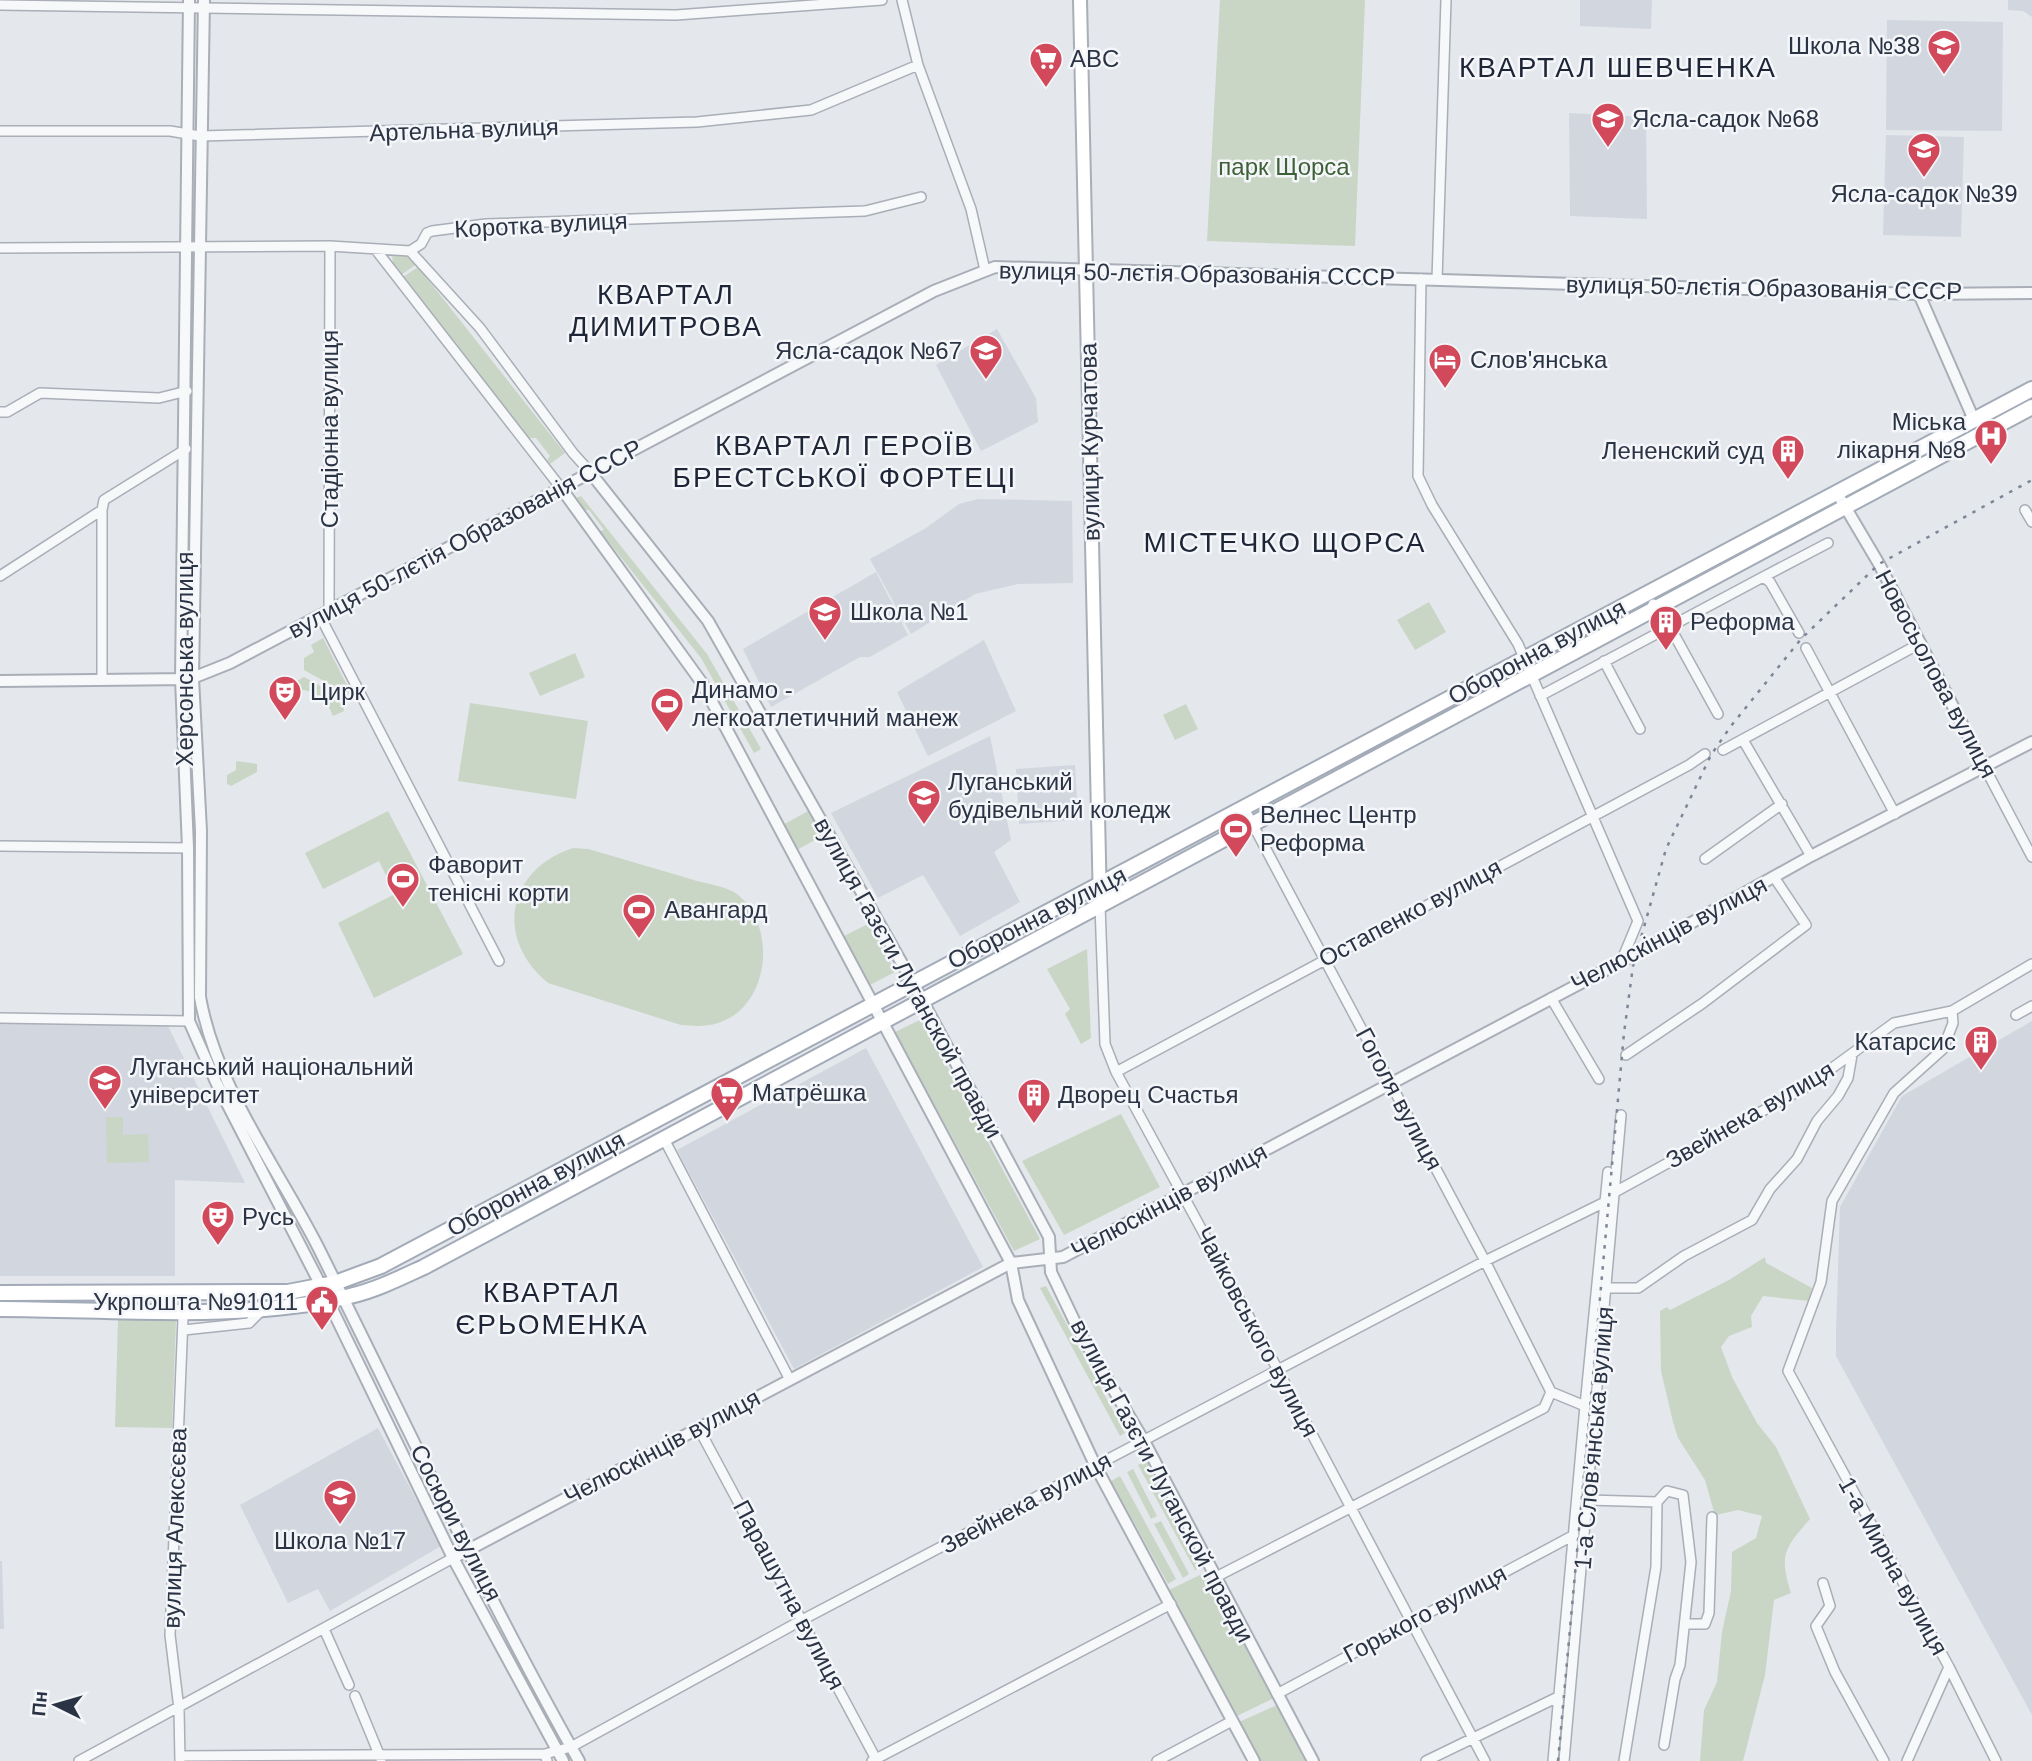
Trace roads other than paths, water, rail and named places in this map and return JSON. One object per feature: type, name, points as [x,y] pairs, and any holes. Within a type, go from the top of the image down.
[{"type":"main road","name":"вулиця Курчатова","points":[[1080,0],[1101,885]]},
{"type":"main road","name":"Оборонна вулиця","points":[[0,1293],[288,1292],[328,1285],[381,1266],[2032,389]]},
{"type":"main road","name":"Оборонна вулиця","points":[[0,1310],[262,1310],[327,1301],[384,1285],[424,1267],[2032,407]]},
{"type":"main road","name":"Чайковського вулиця","points":[[1100,905],[1101,885]]},
{"type":"street","points":[[438,0],[438,11]]},
{"type":"street","points":[[0,5],[204,5],[676,15],[882,0]]},
{"type":"street","points":[[902,0],[918,65],[963,186],[985,270]]},
{"type":"street","points":[[1437,280],[1446,0]]},
{"type":"street","name":"Херсонська вулиця","points":[[189,5],[201,246],[193,678],[201,831],[200,997],[205,1023],[227,1079],[328,1285]]},
{"type":"street","name":"Херсонська вулиця","points":[[204,5],[188,246],[181,680],[188,848],[189,1021],[222,1093],[328,1285]]},
{"type":"street","name":"Артельна вулиця","points":[[0,131],[170,131],[194,135],[697,122],[811,110],[918,65]]},
{"type":"street","name":"Коротка вулиця","points":[[410,251],[421,244],[426,233],[486,224],[865,211],[921,197]]},
{"type":"street","points":[[0,248],[330,246],[410,251]]},
{"type":"street","name":"Стадіонна вулиця","points":[[325,614],[330,246]]},
{"type":"street","name":"вулиця Газєти Луганской правди","points":[[376,250],[561,488],[702,683],[1011,1263],[1018,1300],[1096,1466],[1254,1761]]},
{"type":"street","name":"вулиця Газєти Луганской правди","points":[[410,251],[480,328],[573,453],[708,621],[913,983],[1049,1237],[1051,1272],[1081,1335],[1144,1441],[1313,1761]]},
{"type":"street","name":"вулиця 50-лєтія Образованія СССР","points":[[0,681],[193,678],[325,614],[934,291],[985,270],[1087,269],[1919,294],[2032,293]]},
{"type":"street","points":[[1421,279],[1418,476],[1432,505],[1518,644],[1529,674],[1594,815],[1638,921],[1621,962]]},
{"type":"street","points":[[1919,294],[1974,420]]},
{"type":"street","points":[[0,412],[7,412],[40,393],[159,398],[187,391]]},
{"type":"street","points":[[102,680],[104,500],[186,449]]},
{"type":"street","name":"Новосьолова вулиця","points":[[1837,493],[1879,564],[2032,857]]},
{"type":"street","points":[[0,576],[102,510]]},
{"type":"street","points":[[2025,510],[2032,522]]},
{"type":"street","points":[[1540,696],[1828,543]]},
{"type":"street","points":[[1763,577],[1770,582],[1799,633]]},
{"type":"street","points":[[1646,594],[1670,627],[1718,714]]},
{"type":"street","points":[[325,614],[499,961]]},
{"type":"street","points":[[1723,750],[1921,643]]},
{"type":"street","points":[[1806,648],[1895,814]]},
{"type":"street","points":[[1604,661],[1640,729]]},
{"type":"street","points":[[1743,740],[1811,856]]},
{"type":"street","name":"Челюскінців вулиця","points":[[79,1761],[453,1558],[699,1429],[789,1378],[1011,1263],[1051,1256],[1063,1257],[1183,1196],[1390,1083],[1621,962],[1811,856],[2032,742]]},
{"type":"street","name":"Остапенко вулиця","points":[[1116,1072],[1705,754]]},
{"type":"street","points":[[1705,859],[1782,804]]},
{"type":"street","name":"Гоголя вулиця","points":[[1244,808],[1485,1261],[1550,1392]]},
{"type":"street","points":[[0,846],[188,848]]},
{"type":"street","points":[[1626,1055],[1703,1003],[1805,925],[1774,877]]},
{"type":"street","name":"Чайковського вулиця","points":[[1100,905],[1105,1044],[1116,1072],[1279,1370],[1485,1761]]},
{"type":"street","name":"Звейнека вулиця","points":[[1615,1192],[1806,1087],[1894,1023],[1952,1011],[2032,964]]},
{"type":"street","points":[[1551,998],[1599,1079]]},
{"type":"street","points":[[2016,1015],[2032,1006]]},
{"type":"street","name":"1-а Мирна вулиця","points":[[1952,1011],[1953,1023],[1942,1049],[1894,1093],[1832,1201],[1821,1282],[1788,1371],[1950,1667],[1996,1761]]},
{"type":"street","points":[[0,1018],[189,1021]]},
{"type":"street","points":[[1609,1288],[1638,1288],[1652,1282],[1684,1256],[1752,1220],[1770,1189],[1797,1160],[1817,1121],[1838,1096],[1848,1078],[1852,1055]]},
{"type":"street","name":"1-а Слов’янська вулиця","points":[[1564,1761],[1609,1288],[1622,1115]]},
{"type":"street","points":[[663,1137],[789,1378]]},
{"type":"street","points":[[1553,1761],[1608,1171]]},
{"type":"street","name":"Звейнека вулиця","points":[[546,1757],[560,1756],[571,1747],[802,1620],[1485,1261],[1605,1202]]},
{"type":"street","name":"Сосюри вулиця","points":[[328,1285],[342,1297],[579,1761]]},
{"type":"street","name":"Сосюри вулиця","points":[[328,1285],[327,1301],[453,1558],[560,1756]]},
{"type":"street","name":"вулиця Алексєєва","points":[[180,1758],[179,1709],[170,1635],[186,1310],[184,1294]]},
{"type":"street","points":[[184,1330],[249,1323],[262,1310]]},
{"type":"street","points":[[1216,1577],[1544,1408],[1550,1392],[1585,1406]]},
{"type":"street","name":"Парашутна вулиця","points":[[699,1429],[875,1760]]},
{"type":"street","points":[[1624,1761],[1656,1567],[1657,1502],[1667,1491],[1684,1496],[1691,1562],[1685,1625],[1664,1745]]},
{"type":"street","points":[[1588,1500],[1657,1502]]},
{"type":"street","points":[[1685,1625],[1704,1625],[1709,1612],[1712,1517]]},
{"type":"street","name":"Горького вулиця","points":[[1277,1694],[1574,1535]]},
{"type":"street","points":[[1823,1583],[1830,1606],[1816,1626],[1829,1660],[1884,1761]]},
{"type":"street","points":[[875,1760],[1171,1604]]},
{"type":"street","points":[[324,1629],[349,1685]]},
{"type":"street","points":[[1907,1761],[1950,1667]]},
{"type":"street","points":[[355,1696],[381,1758]]},
{"type":"street","points":[[1426,1761],[1560,1696]]},
{"type":"street","points":[[1157,1761],[1232,1721]]},
{"type":"street","points":[[180,1758],[546,1757]]},
{"type":"railway","points":[[1558,1761],[1624,1033],[1633,966],[1666,849],[1711,755],[1801,639],[1879,564],[2032,480]]},
{"type":"place","name":"Школа №38","points":[[1944,76]]},
{"type":"place","name":"ABC","points":[[1046,89]]},
{"type":"place","name":"Ясла-садок №68","points":[[1608,149]]},
{"type":"place","name":"Ясла-садок №39","points":[[1924,179]]},
{"type":"place","name":"Ясла-садок №67","points":[[986,381]]},
{"type":"place","name":"Слов'янська","points":[[1445,390]]},
{"type":"place","name":"Міська лікарня №8","points":[[1991,466]]},
{"type":"place","name":"Лененский суд","points":[[1788,481]]},
{"type":"place","name":"Школа №1","points":[[825,642]]},
{"type":"place","name":"Реформа","points":[[1666,652]]},
{"type":"place","name":"Цирк","points":[[285,722]]},
{"type":"place","name":"Динамо - легкоатлетичний манеж","points":[[667,734]]},
{"type":"place","name":"Луганський будівельний коледж","points":[[924,826]]},
{"type":"place","name":"Велнес Центр Реформа","points":[[1236,859]]},
{"type":"place","name":"Фаворит тенісні корти","points":[[403,909]]},
{"type":"place","name":"Авангард","points":[[639,940]]},
{"type":"place","name":"Катарсис","points":[[1981,1072]]},
{"type":"place","name":"Луганський національний університет","points":[[105,1111]]},
{"type":"place","name":"Матрёшка","points":[[727,1123]]},
{"type":"place","name":"Дворец Счастья","points":[[1034,1125]]},
{"type":"place","name":"Русь","points":[[218,1247]]},
{"type":"place","name":"Укрпошта №91011","points":[[322,1332]]},
{"type":"place","name":"Школа №17","points":[[340,1526]]},
{"type":"district","name":"КВАРТАЛ ШЕВЧЕНКА","points":[[1618,67]]},
{"type":"district","name":"КВАРТАЛ ДИМИТРОВА","points":[[666,310]]},
{"type":"district","name":"КВАРТАЛ ГЕРОЇВ БРЕСТСЬКОЇ ФОРТЕЦІ","points":[[845,461]]},
{"type":"district","name":"МІСТЕЧКО ЩОРСА","points":[[1285,542]]},
{"type":"district","name":"КВАРТАЛ ЄРЬОМЕНКА","points":[[552,1308]]},
{"type":"park label","name":"парк Щорса","points":[[1284,167]]}]
